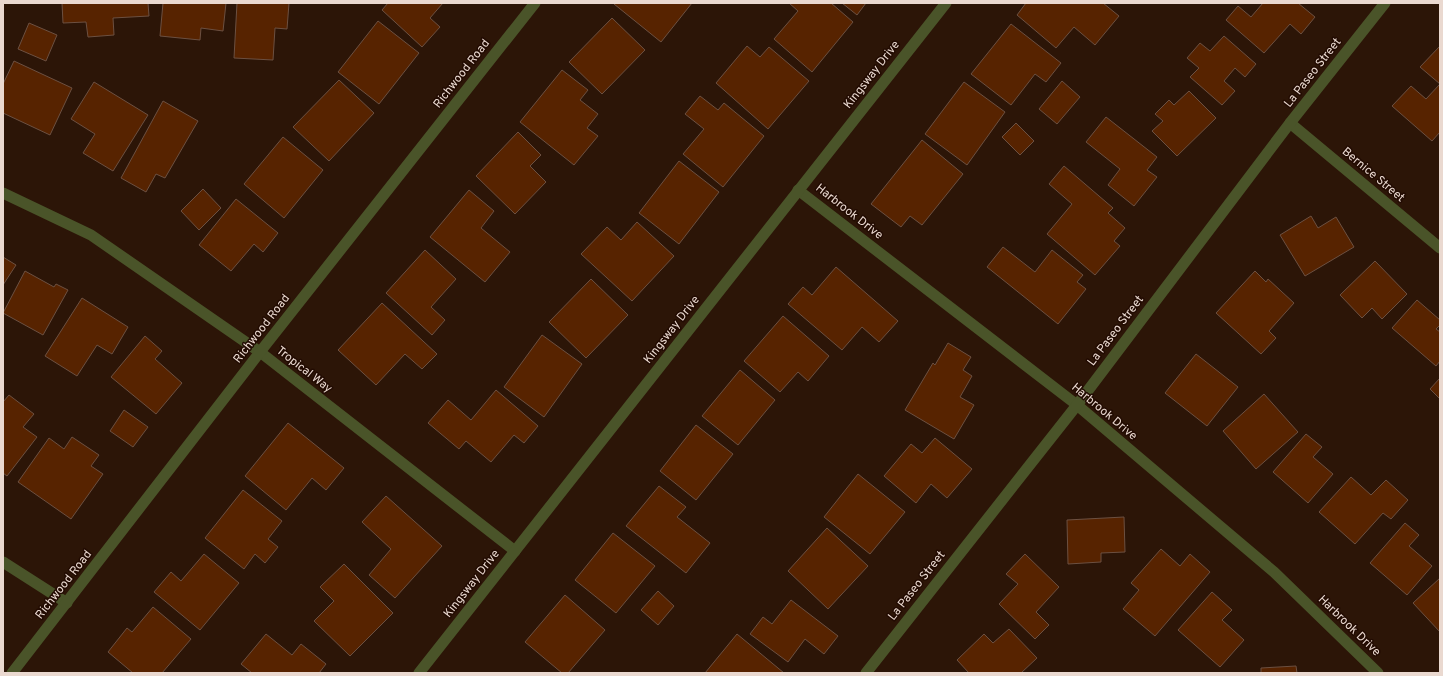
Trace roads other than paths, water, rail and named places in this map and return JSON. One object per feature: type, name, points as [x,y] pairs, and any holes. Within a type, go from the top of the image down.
[{"type":"street","name":"Richwood Road","points":[[12,673],[260,352],[535,3]]},
{"type":"street","name":"Kingsway Drive","points":[[419,673],[946,3]]},
{"type":"street","name":"La Paseo Street","points":[[866,673],[1077,405],[1290,123],[1385,3]]},
{"type":"street","name":"Bernice Street","points":[[1290,123],[1440,248]]},
{"type":"street","name":"Harbrook Drive","points":[[798,190],[1077,405],[1274,572],[1378,673]]},
{"type":"street","name":"Tropical Way","points":[[3,193],[91,235],[260,352],[515,551]]},
{"type":"street","points":[[3,562],[67,603]]}]
